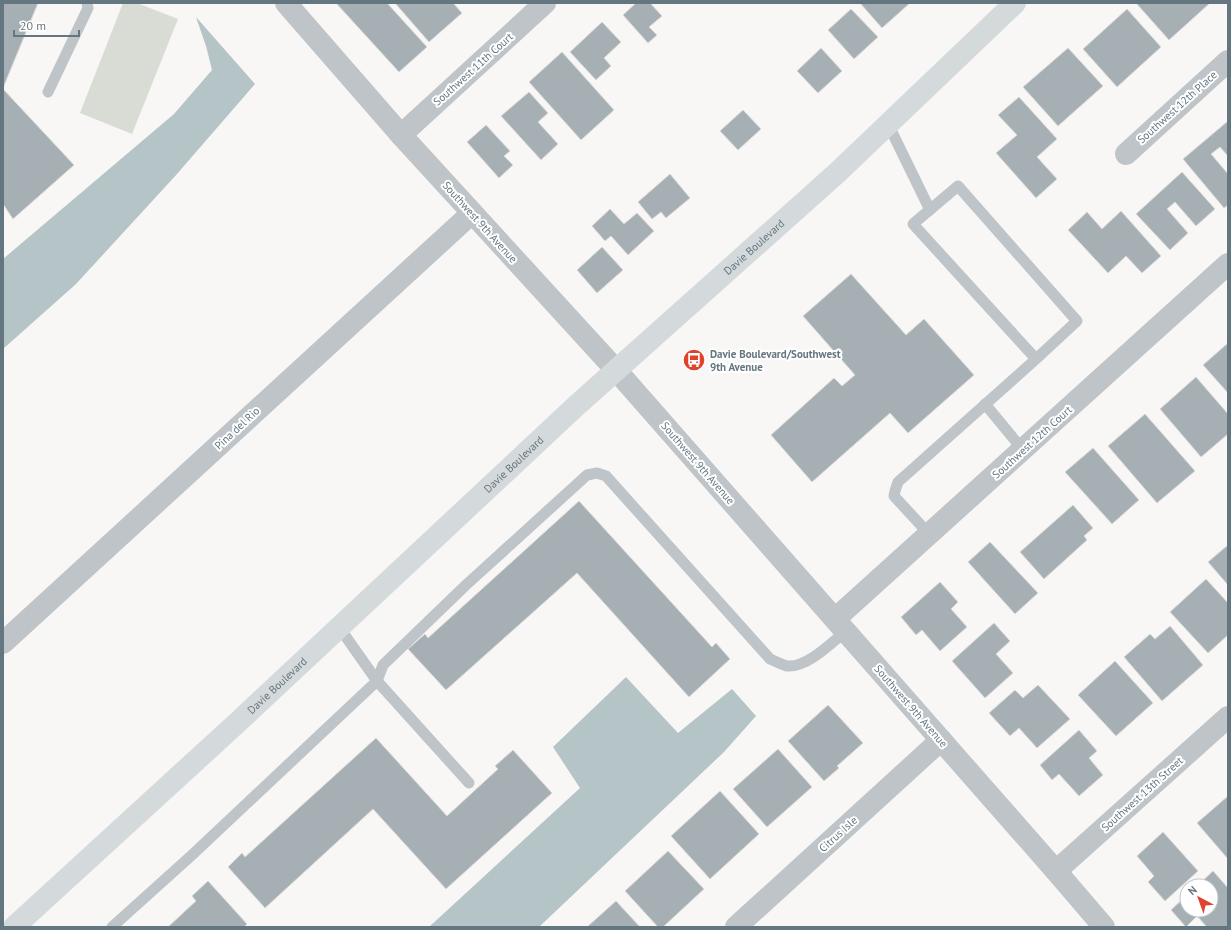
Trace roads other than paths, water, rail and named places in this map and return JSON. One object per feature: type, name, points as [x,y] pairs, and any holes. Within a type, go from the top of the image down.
[{"type":"main road","name":"Davie Boulevard","points":[[14,927],[238,722],[576,406],[832,177],[1015,3]]},
{"type":"street","name":"Southwest 9th Avenue","points":[[286,3],[401,135],[616,370],[1104,927]]},
{"type":"street","name":"Southwest 11th Court","points":[[401,135],[545,3]]},
{"type":"street","name":"Southwest 12th Place","points":[[1126,154],[1228,61]]},
{"type":"street","name":"Pina del Rio","points":[[3,643],[472,213]]},
{"type":"street","name":"Southwest 12th Court","points":[[840,625],[929,534],[1228,264]]},
{"type":"street","name":"Southwest 13th Street","points":[[1056,871],[1228,717]]},
{"type":"street","name":"Citrus Isle","points":[[736,927],[940,740]]},
{"type":"lane","points":[[48,92],[88,8],[87,3]]},
{"type":"lane","points":[[888,124],[930,210]]},
{"type":"lane","points":[[929,534],[894,496],[898,482],[1036,359],[1077,320],[958,186],[912,224],[1036,359]]},
{"type":"lane","points":[[985,404],[1023,450]]},
{"type":"lane","points":[[112,927],[192,855],[378,681],[383,665],[466,585],[587,475],[597,473],[606,476],[770,659],[787,666],[799,665],[811,658],[840,625]]},
{"type":"lane","points":[[339,627],[378,681],[469,783]]},
{"type":"place","name":"Davie Boulevard/Southwest 9th Avenue","points":[[694,360]]}]
